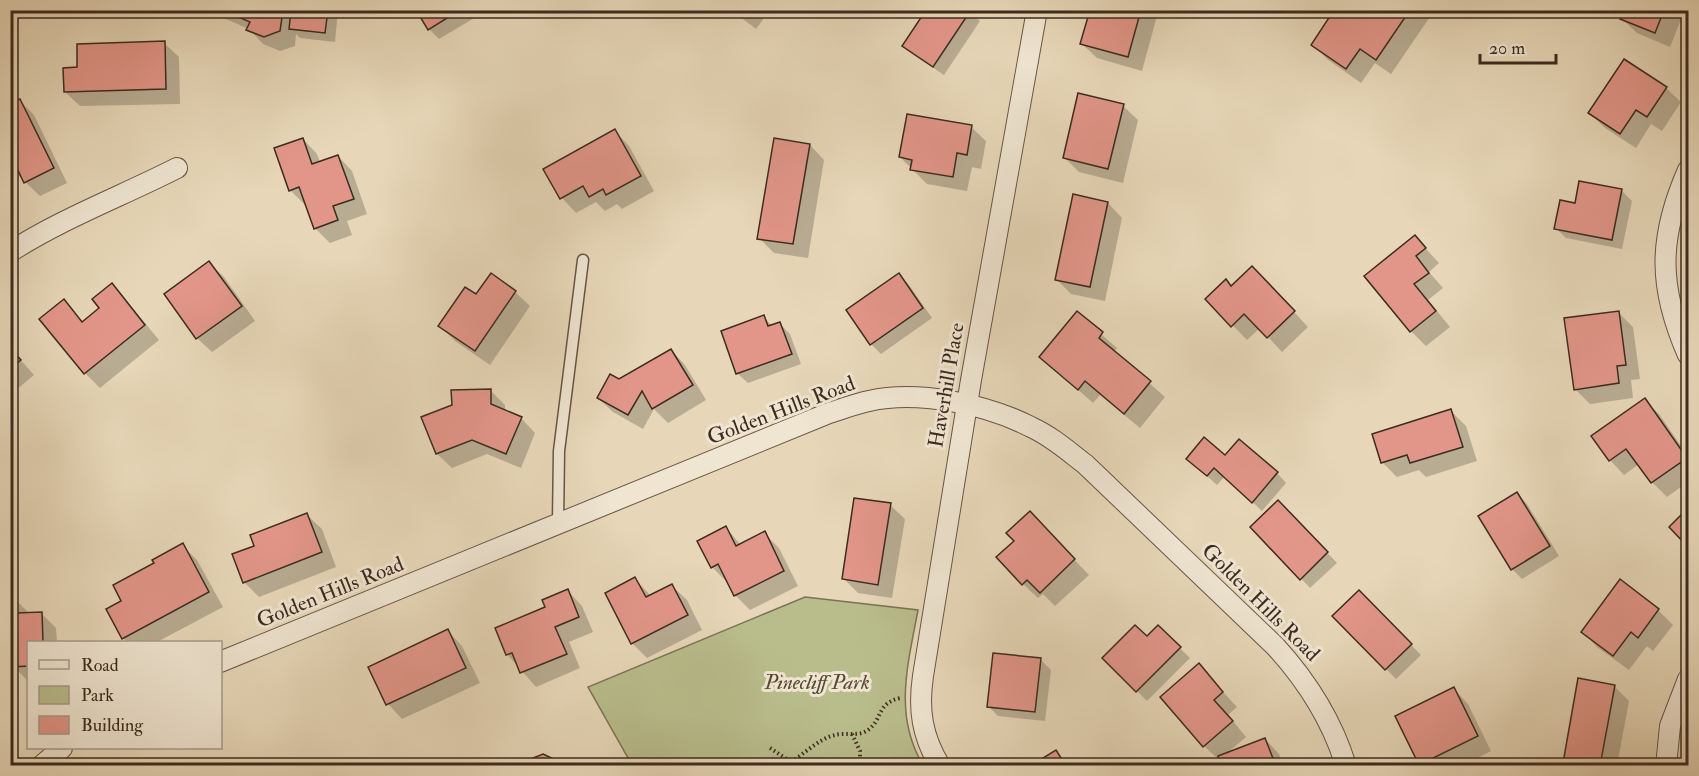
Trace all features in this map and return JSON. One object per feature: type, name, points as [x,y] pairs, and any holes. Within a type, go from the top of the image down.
[{"type":"street","name":"Haverhill Place","points":[[940,765],[926,736],[920,700],[967,405],[1037,10]]},
{"type":"street","points":[[10,252],[62,222],[131,192],[177,168]]},
{"type":"street","points":[[1689,170],[1677,196],[1664,256],[1671,310],[1689,355]]},
{"type":"street","name":"Golden Hills Road","points":[[222,661],[621,497],[734,454],[829,413],[869,401],[899,397],[928,398],[1002,414],[1032,427],[1084,464],[1275,646],[1294,667],[1312,691],[1327,717],[1346,765]]},
{"type":"street","points":[[1666,765],[1670,726],[1689,679]]},
{"type":"street","points":[[41,765],[60,749]]},
{"type":"lane","points":[[558,523],[559,451],[583,260]]},
{"type":"path","points":[[770,748],[790,764],[833,735],[861,734],[869,730],[883,707],[890,701],[900,698]]},
{"type":"path","points":[[851,733],[860,751],[860,765]]},
{"type":"green space","name":"Pinecliff Park","points":[[805,597],[918,610],[907,670],[906,708],[908,727],[923,765],[632,765],[588,687]]},
{"type":"building","points":[[223,10],[283,10],[280,31],[264,37],[246,30],[250,22]]},
{"type":"building","points":[[291,10],[328,10],[325,33],[289,29]]},
{"type":"building","points":[[416,10],[460,10],[428,30]]},
{"type":"building","points":[[926,10],[971,10],[933,67],[902,46]]},
{"type":"building","points":[[1090,10],[1141,10],[1128,57],[1080,44]]},
{"type":"building","points":[[1334,10],[1410,10],[1376,60],[1360,49],[1346,69],[1311,45]]},
{"type":"building","points":[[1624,10],[1664,10],[1655,33],[1620,19]]},
{"type":"building","points":[[165,41],[166,89],[64,92],[63,68],[77,67],[77,44]]},
{"type":"building","points":[[1624,59],[1667,87],[1647,117],[1636,110],[1620,134],[1588,113]]},
{"type":"building","points":[[1078,93],[1124,104],[1108,169],[1063,158]]},
{"type":"building","points":[[20,99],[54,168],[24,183],[12,158],[10,159],[10,103]]},
{"type":"building","points":[[907,114],[972,125],[967,155],[957,153],[953,177],[910,170],[912,160],[899,157]]},
{"type":"building","points":[[615,129],[641,176],[606,195],[603,189],[589,197],[583,186],[560,199],[543,169]]},
{"type":"building","points":[[303,138],[312,164],[338,155],[354,199],[333,206],[338,220],[314,229],[299,187],[289,191],[274,148]]},
{"type":"building","points":[[774,138],[810,144],[793,244],[757,239]]},
{"type":"building","points":[[1579,181],[1622,189],[1612,240],[1554,229],[1560,200],[1575,203]]},
{"type":"building","points":[[1073,194],[1108,202],[1090,287],[1055,280]]},
{"type":"building","points":[[1415,235],[1426,248],[1416,256],[1429,273],[1414,284],[1436,311],[1410,332],[1364,276]]},
{"type":"building","points":[[209,261],[242,306],[196,339],[164,294]]},
{"type":"building","points":[[1252,266],[1295,311],[1267,338],[1244,314],[1231,327],[1205,299],[1226,279],[1231,286]]},
{"type":"building","points":[[491,273],[516,291],[475,351],[438,326],[465,287],[476,294]]},
{"type":"building","points":[[899,273],[923,308],[870,345],[846,310]]},
{"type":"building","points":[[112,283],[145,325],[84,374],[39,319],[64,299],[82,322],[99,308],[92,299]]},
{"type":"building","points":[[1077,311],[1103,332],[1099,338],[1151,381],[1124,414],[1085,381],[1078,390],[1039,357]]},
{"type":"building","points":[[1619,311],[1626,365],[1617,366],[1619,383],[1574,390],[1564,318]]},
{"type":"building","points":[[764,315],[768,326],[780,322],[792,354],[736,374],[721,331]]},
{"type":"building","points":[[10,348],[21,360],[10,369]]},
{"type":"building","points":[[671,349],[693,385],[652,409],[642,391],[628,415],[597,398],[610,374],[619,379]]},
{"type":"building","points":[[491,389],[491,404],[522,417],[506,454],[472,440],[436,454],[421,417],[452,405],[451,390]]},
{"type":"building","points":[[1645,398],[1687,458],[1651,483],[1626,449],[1609,461],[1591,436]]},
{"type":"building","points":[[1451,409],[1463,447],[1410,463],[1407,455],[1381,463],[1372,434]]},
{"type":"building","points":[[1204,437],[1225,455],[1239,439],[1278,472],[1252,503],[1214,468],[1207,476],[1186,459]]},
{"type":"building","points":[[1517,492],[1550,546],[1511,570],[1478,516]]},
{"type":"building","points":[[854,498],[891,503],[878,585],[842,579]]},
{"type":"building","points":[[1278,500],[1328,552],[1300,580],[1250,527]]},
{"type":"building","points":[[1688,508],[1688,547],[1669,527]]},
{"type":"building","points":[[1030,511],[1075,559],[1040,593],[1027,580],[1022,585],[996,557],[1014,541],[1006,533]]},
{"type":"building","points":[[307,513],[322,552],[243,583],[232,554],[254,546],[250,535]]},
{"type":"building","points":[[726,526],[736,546],[765,531],[784,571],[734,596],[718,564],[711,568],[697,541]]},
{"type":"building","points":[[183,543],[209,592],[122,639],[106,609],[121,601],[113,585],[154,563],[152,560]]},
{"type":"building","points":[[635,577],[646,597],[672,584],[688,615],[631,644],[605,593]]},
{"type":"building","points":[[1620,579],[1659,609],[1638,638],[1631,632],[1613,656],[1581,632]]},
{"type":"building","points":[[568,589],[579,617],[555,627],[567,654],[520,673],[512,653],[506,655],[495,628],[545,607],[542,600]]},
{"type":"building","points":[[1359,590],[1412,644],[1385,670],[1332,616]]},
{"type":"building","points":[[10,598],[16,598],[16,613],[42,612],[43,641],[27,641],[27,666],[12,667]]},
{"type":"building","points":[[1135,625],[1147,636],[1158,625],[1181,647],[1136,692],[1102,658]]},
{"type":"building","points":[[448,629],[466,668],[386,705],[368,667]]},
{"type":"building","points":[[993,653],[1041,658],[1035,712],[987,707]]},
{"type":"building","points":[[1199,663],[1223,692],[1214,700],[1233,721],[1203,747],[1160,697]]},
{"type":"building","points":[[1578,678],[1615,685],[1600,766],[1576,766],[1563,763]]},
{"type":"building","points":[[1454,687],[1478,736],[1419,765],[1395,716]]},
{"type":"building","points":[[1265,738],[1276,766],[1221,766],[1218,756]]},
{"type":"building","points":[[1056,750],[1066,766],[1030,766]]},
{"type":"building","points":[[543,754],[558,761],[560,766],[519,766],[518,764]]}]
